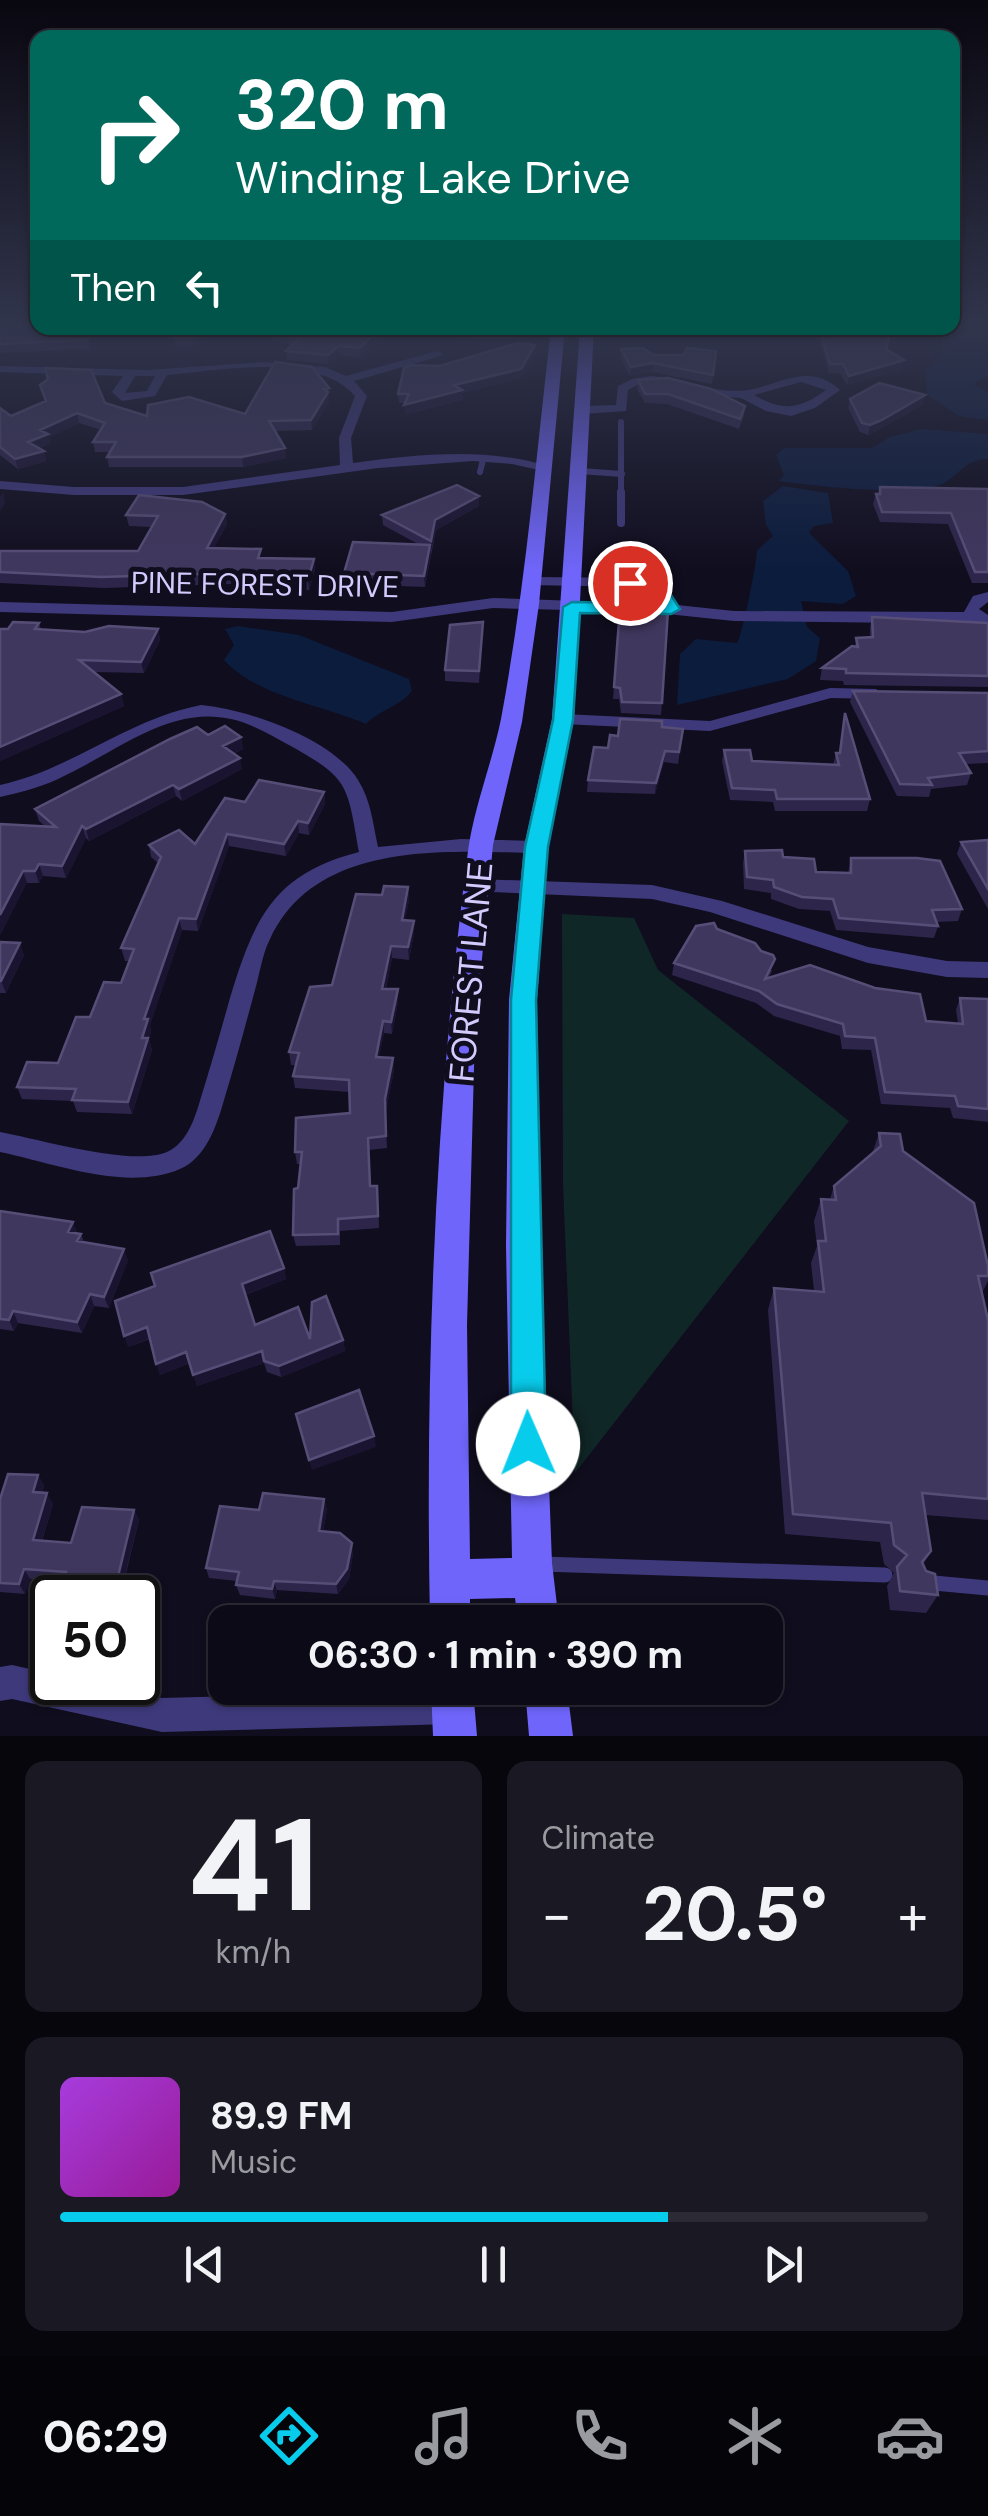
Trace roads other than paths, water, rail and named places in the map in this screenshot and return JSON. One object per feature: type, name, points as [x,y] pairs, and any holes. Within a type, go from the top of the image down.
[{"type":"main road","name":"FOREST LANE","points":[[450,1605],[450,1325],[461,1031],[475,886],[511,722],[550,409]]},
{"type":"main road","name":"FOREST LANE","points":[[536,1605],[523,1189],[523,1000],[536,847],[563,720],[583,410]]},
{"type":"main road","points":[[544,470],[580,472]]},
{"type":"main road","points":[[449,1580],[532,1570]]},
{"type":"main road","points":[[548,1705],[551,1736]]},
{"type":"street","points":[[345,456],[358,409]]},
{"type":"street","points":[[583,410],[602,409]]},
{"type":"street","points":[[767,409],[792,414],[801,409]]},
{"type":"street","points":[[0,485],[208,489],[345,456],[398,465],[481,466],[525,474],[544,470]]},
{"type":"street","points":[[530,593],[572,596],[647,583],[658,587],[671,609]]},
{"type":"street","points":[[530,593],[734,616],[848,614],[982,619]]},
{"type":"street","name":"PINE FOREST DRIVE","points":[[0,607],[392,618],[530,593]]},
{"type":"street","points":[[982,619],[972,605],[988,598]]},
{"type":"street","points":[[563,720],[710,726],[830,693],[887,694]]},
{"type":"street","points":[[0,791],[39,781],[178,714],[228,712],[334,762],[346,772],[357,790],[369,854]]},
{"type":"street","points":[[0,1142],[144,1167],[173,1160],[193,1146],[207,1119],[260,936],[279,904],[300,884],[326,868],[369,854],[481,846],[536,847]]},
{"type":"street","points":[[475,886],[670,895],[732,910],[885,961],[959,971],[988,970]]},
{"type":"street","points":[[0,1684],[12,1682],[162,1715],[453,1710]]},
{"type":"lane","points":[[621,422],[621,524]]},
{"type":"lane","points":[[580,472],[622,474]]},
{"type":"lane","points":[[532,1570],[885,1576]]},
{"type":"lane","points":[[922,1582],[988,1588]]},
{"type":"water","points":[[948,409],[988,409],[988,420],[959,416]]},
{"type":"water","points":[[921,429],[988,434],[988,459],[974,461],[942,484],[910,490],[779,481],[784,475],[776,455],[784,448],[872,448],[890,437]]},
{"type":"water","points":[[783,486],[828,493],[833,523],[814,526],[809,533],[848,571],[856,596],[843,604],[801,601],[807,627],[820,638],[816,661],[788,679],[677,705],[680,654],[696,639],[737,643],[757,550],[773,536],[766,525],[763,501]]},
{"type":"water","points":[[238,626],[299,635],[409,679],[412,691],[366,724],[271,691],[224,660],[234,645],[225,629]]}]
